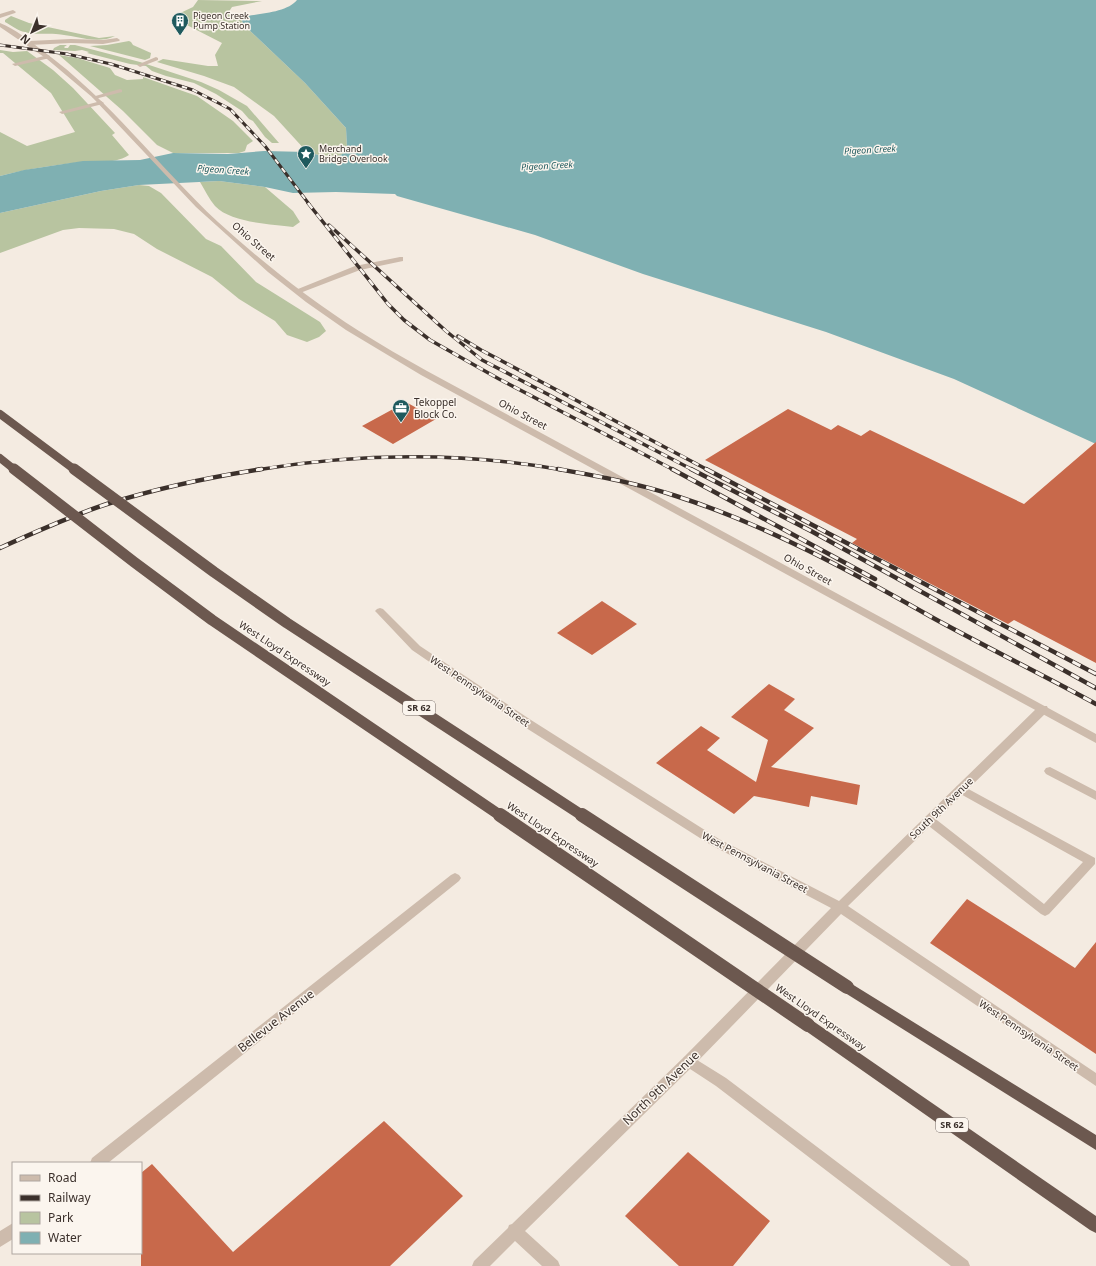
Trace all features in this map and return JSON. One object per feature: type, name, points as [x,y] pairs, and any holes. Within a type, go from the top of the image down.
[{"type":"highway","name":"SR 62","points":[[0,414],[202,563],[288,623],[847,988],[1096,1143]]},
{"type":"highway","name":"West Lloyd Expressway","points":[[0,458],[134,562],[212,620],[578,867],[1096,1225]]},
{"type":"street","points":[[0,16],[13,12]]},
{"type":"street","name":"Ohio Street","points":[[0,25],[48,56],[95,97],[198,206],[245,249],[297,291],[348,327],[424,373],[1096,739]]},
{"type":"street","points":[[29,43],[71,41],[103,42],[117,40]]},
{"type":"street","points":[[15,64],[48,56]]},
{"type":"street","points":[[140,65],[156,59]]},
{"type":"street","points":[[95,97],[120,91]]},
{"type":"street","points":[[62,112],[101,103]]},
{"type":"street","points":[[297,291],[358,268],[400,259]]},
{"type":"street","name":"West Pennsylvania Street","points":[[380,611],[416,648],[527,723],[715,842],[840,907],[1096,1080]]},
{"type":"street","name":"South 9th Avenue","points":[[840,907],[1043,709]]},
{"type":"street","points":[[1050,770],[1096,796]]},
{"type":"street","points":[[930,820],[1045,911],[1094,859],[961,789]]},
{"type":"street","name":"Bellevue Avenue","points":[[98,1162],[456,878]]},
{"type":"street","name":"North 9th Avenue","points":[[479,1266],[514,1230],[689,1062],[840,907]]},
{"type":"street","points":[[689,1062],[727,1087],[963,1266]]},
{"type":"street","points":[[514,1230],[553,1266]]},
{"type":"street","points":[[0,1240],[12,1231]]},
{"type":"green space","points":[[198,0],[262,1],[232,7],[228,13],[240,17],[244,25],[305,83],[346,128],[347,148],[344,153],[337,157],[326,157],[307,152],[274,116],[234,87],[157,62],[163,59],[208,66],[218,66],[215,55],[222,43],[179,21],[176,15],[193,7]]},
{"type":"green space","points":[[11,16],[29,23],[99,38],[115,36],[108,39],[93,40],[56,34],[29,33],[5,22],[5,20]]},
{"type":"green space","points":[[129,41],[133,45],[151,53],[150,58],[145,60],[90,46],[107,45]]},
{"type":"green space","points":[[60,45],[67,45],[64,47],[68,48],[70,45],[75,45],[140,62],[201,82],[219,90],[247,106],[279,143],[272,143],[265,137],[253,121],[249,119],[242,111],[216,94],[194,83],[166,76],[152,71],[146,66],[130,64],[87,53],[89,52],[82,50],[53,50]]},
{"type":"green space","points":[[0,50],[13,52],[27,51],[53,70],[73,88],[115,133],[112,135],[129,155],[117,160],[106,162],[61,164],[0,176],[0,132],[27,146],[75,132],[51,93],[3,53],[0,53]]},
{"type":"green space","points":[[59,55],[77,58],[110,68],[115,75],[127,80],[143,79],[143,77],[197,96],[233,121],[253,141],[247,145],[245,151],[239,153],[173,153],[157,145],[123,111]]},
{"type":"green space","points":[[219,181],[265,187],[293,211],[300,222],[293,227],[263,224],[241,219],[222,212],[215,206],[200,182]]},
{"type":"green space","points":[[139,185],[149,186],[161,193],[206,239],[221,246],[256,282],[320,322],[326,331],[319,337],[307,342],[287,335],[275,321],[239,299],[212,277],[157,249],[134,234],[114,229],[79,228],[63,230],[0,253],[0,213],[101,191]]},
{"type":"water","name":"Pigeon Creek","points":[[297,0],[1096,0],[1096,444],[954,379],[826,332],[643,274],[535,235],[397,196],[395,194],[336,192],[293,193],[265,187],[219,181],[139,185],[101,191],[0,213],[0,176],[24,170],[83,161],[140,160],[173,153],[228,154],[264,151],[307,152],[326,157],[337,157],[344,153],[347,148],[346,128],[305,83],[244,25],[240,17],[262,14],[286,8]]},
{"type":"building","points":[[406,402],[436,419],[393,444],[362,426]]},
{"type":"building","points":[[788,409],[831,430],[838,425],[861,436],[870,430],[1024,504],[1096,442],[1096,663],[1014,620],[1008,624],[852,543],[857,539],[705,460]]},
{"type":"building","points":[[602,601],[637,624],[592,655],[557,633]]},
{"type":"building","points":[[769,684],[795,699],[784,710],[814,728],[771,767],[860,785],[857,805],[811,796],[809,807],[754,796],[734,814],[656,763],[701,726],[720,738],[707,750],[756,782],[768,740],[731,717]]},
{"type":"building","points":[[967,899],[1075,968],[1096,942],[1096,1054],[930,943]]},
{"type":"building","points":[[384,1121],[463,1196],[390,1266],[141,1266],[142,1172],[152,1164],[233,1252]]},
{"type":"building","points":[[688,1152],[770,1221],[733,1266],[679,1266],[625,1216]]},
{"type":"railway","points":[[0,45],[67,54],[111,64],[193,90],[230,109],[265,146],[309,204]]},
{"type":"railway","points":[[308,203],[388,304],[404,320],[430,340],[499,379],[674,470]]},
{"type":"railway","points":[[329,225],[446,331],[482,360],[693,470]]},
{"type":"railway","points":[[458,336],[481,350],[708,470]]},
{"type":"railway","points":[[260,469],[333,460],[410,457],[487,460],[563,470]]},
{"type":"railway","points":[[0,548],[40,530],[107,504],[184,484],[260,469]]},
{"type":"railway","points":[[558,469],[617,480],[661,491],[710,508],[776,535],[841,567],[955,630],[1096,704]]},
{"type":"railway","points":[[672,469],[875,579]]},
{"type":"railway","points":[[691,469],[811,531],[1096,688]]},
{"type":"railway","points":[[706,469],[1096,674]]},
{"type":"place","name":"Pigeon Creek Pump Station","points":[[180,36]]},
{"type":"place","name":"Merchand Bridge Overlook","points":[[306,169]]},
{"type":"place","name":"Tekoppel Block Co.","points":[[401,423]]}]
